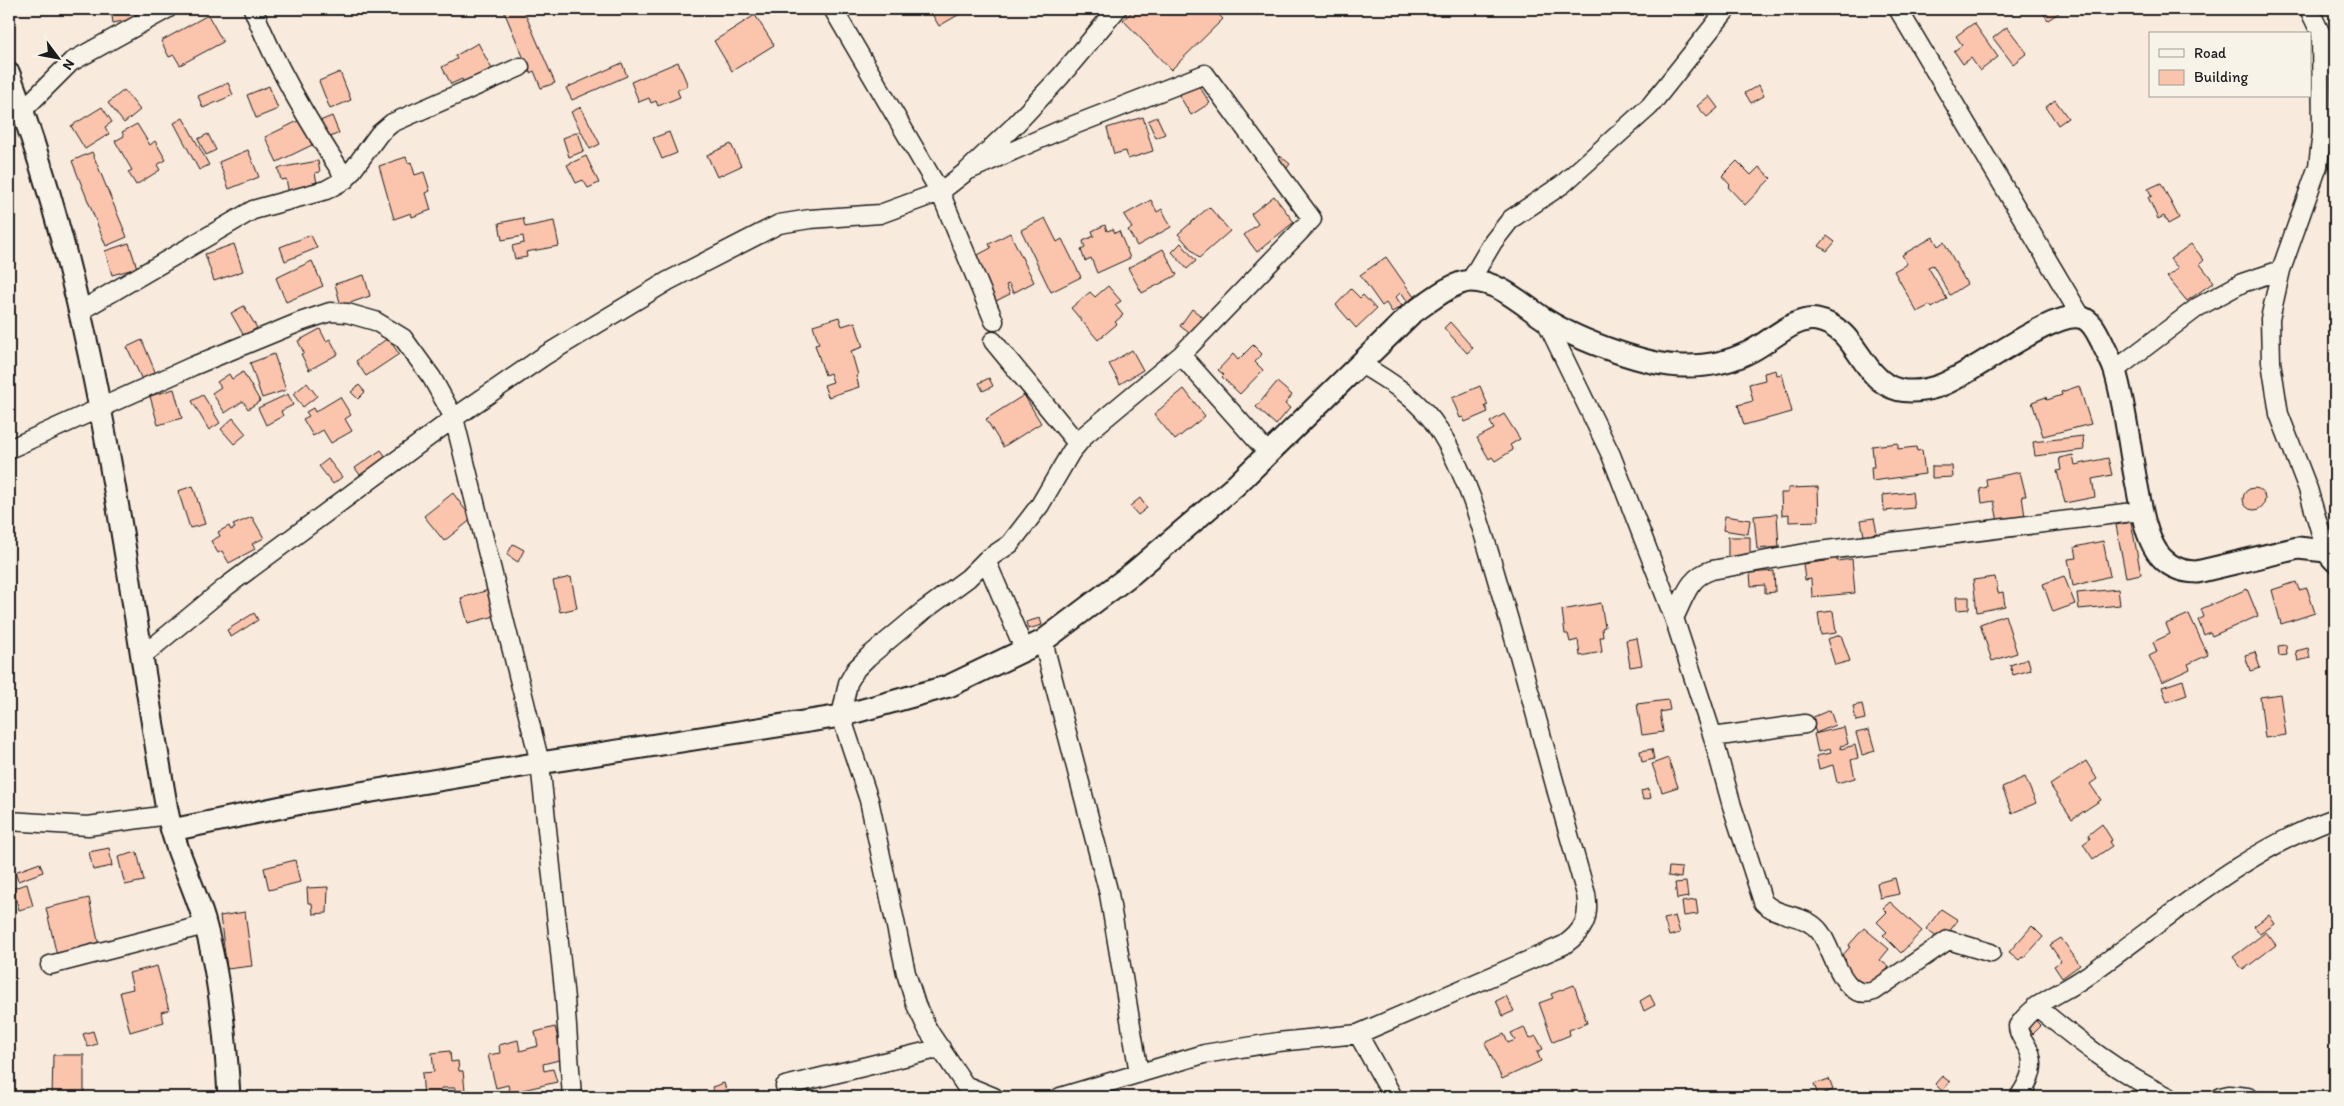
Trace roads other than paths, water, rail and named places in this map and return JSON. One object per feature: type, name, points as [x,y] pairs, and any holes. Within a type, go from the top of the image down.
[{"type":"street","points":[[22,110],[71,62],[166,9]]},
{"type":"street","points":[[253,9],[290,89],[346,179]]},
{"type":"street","points":[[833,9],[940,192],[994,321]]},
{"type":"street","points":[[141,657],[227,586],[454,418],[544,356],[668,281],[779,224],[810,219],[880,214],[940,192],[967,171],[1013,127],[1060,77],[1117,9]]},
{"type":"street","points":[[1470,281],[1493,242],[1511,219],[1563,184],[1650,106],[1727,9]]},
{"type":"street","points":[[1898,9],[2082,318],[2095,327],[2115,370],[2141,511],[2156,551],[2168,564],[2184,572],[2197,572],[2298,548],[2331,556]]},
{"type":"street","points":[[2310,9],[2321,34],[2335,49]]},
{"type":"street","points":[[2321,34],[2322,132],[2318,166],[2281,270],[2270,319],[2271,362],[2279,414],[2308,488],[2331,556]]},
{"type":"street","points":[[80,311],[253,210],[326,190],[346,179],[361,162],[379,134],[392,123],[520,67]]},
{"type":"street","points":[[9,74],[22,110],[80,311],[99,408],[170,823],[195,888],[205,925],[226,1048],[228,1097]]},
{"type":"street","points":[[967,171],[1056,132],[1205,74],[1312,219],[1181,355],[1086,434],[1077,444],[1028,522],[1010,544],[986,560],[968,578],[922,612],[856,669],[848,683],[840,716],[869,800],[906,973],[916,1005],[928,1030],[970,1092],[994,1097]]},
{"type":"street","points":[[2115,370],[2198,307],[2242,283],[2281,270]]},
{"type":"street","points":[[9,822],[88,826],[170,823],[540,762],[840,716],[949,686],[1033,645],[1133,573],[1207,512],[1359,363],[1412,314],[1444,291],[1470,281],[1500,289],[1546,320],[1598,345],[1645,359],[1683,367],[1719,364],[1749,353],[1799,322],[1815,319],[1836,326],[1854,346],[1869,370],[1886,386],[1907,390],[1936,387],[1974,368],[2050,323],[2067,318],[2082,318]]},
{"type":"street","points":[[9,449],[99,408],[300,322],[330,312],[347,312],[375,321],[403,338],[432,378],[454,418],[540,762],[566,999],[572,1097]]},
{"type":"street","points":[[1546,320],[1611,456],[1674,618],[1713,737],[1762,902],[1773,911],[1813,925],[1820,932],[1841,975],[1852,987],[1867,993],[1874,991],[1948,940],[1991,953]]},
{"type":"street","points":[[993,341],[1077,444]]},
{"type":"street","points":[[1181,355],[1268,453]]},
{"type":"street","points":[[1060,1097],[1204,1054],[1278,1042],[1358,1034],[1564,944],[1582,930],[1588,908],[1516,643],[1482,530],[1458,466],[1439,430],[1418,404],[1391,382],[1359,363]]},
{"type":"street","points":[[1674,618],[1693,580],[1700,574],[1712,570],[1811,552],[2141,511]]},
{"type":"street","points":[[986,560],[1033,645],[1109,894],[1139,1073]]},
{"type":"street","points":[[1713,737],[1805,724]]},
{"type":"street","points":[[2019,1097],[2026,1087],[2033,1066],[2030,1050],[2021,1036],[2018,1026],[2036,1006],[2087,976],[2234,868],[2303,829],[2335,818]]},
{"type":"street","points":[[50,965],[205,925]]},
{"type":"street","points":[[2036,1006],[2107,1062],[2138,1082],[2170,1097]]},
{"type":"street","points":[[1358,1034],[1393,1097]]},
{"type":"street","points":[[785,1086],[941,1048]]},
{"type":"street","points":[[2220,1097],[2229,1095],[2248,1097]]}]
